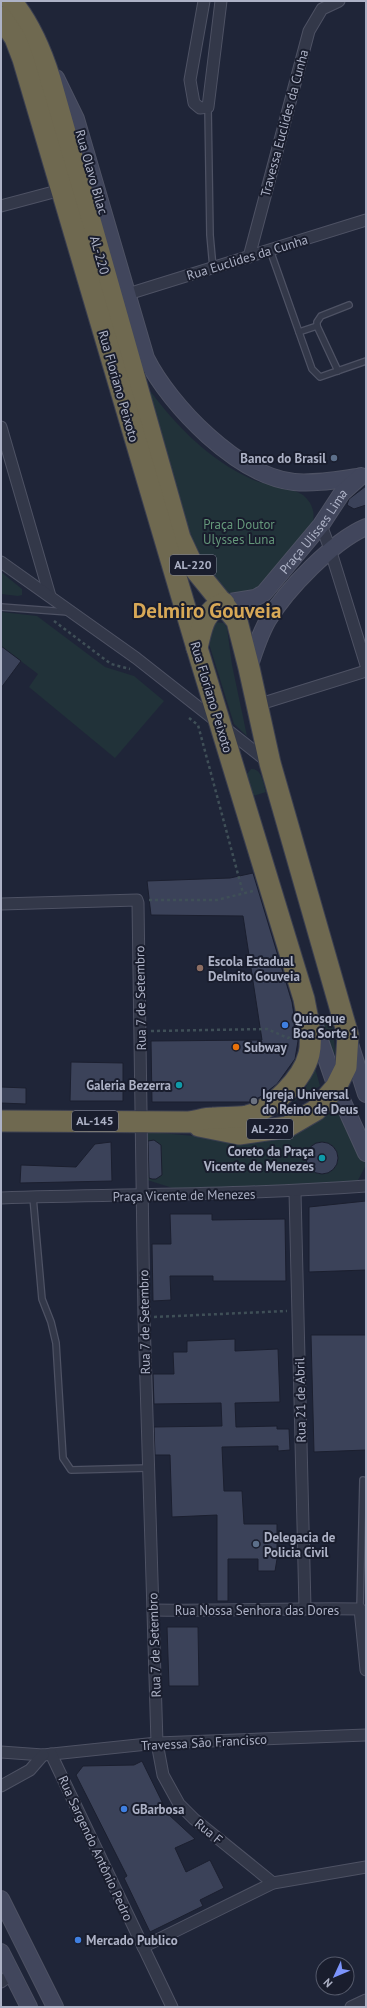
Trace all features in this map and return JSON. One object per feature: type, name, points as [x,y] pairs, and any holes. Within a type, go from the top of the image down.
[{"type":"highway","name":"AL-220","points":[[11,1],[28,25]]},
{"type":"highway","name":"Rua Floriano Peixoto","points":[[1,17],[15,38],[23,59],[197,648],[304,999],[309,1028],[309,1052],[306,1063],[292,1086],[269,1107],[247,1116],[211,1118],[190,1122],[1,1121]]},
{"type":"highway","name":"Rua Olavo Bilac","points":[[28,25],[47,70]]},
{"type":"highway","name":"AL-220","points":[[47,70],[180,538],[194,568],[224,603],[237,621],[250,668],[270,763],[349,1041]]},
{"type":"highway","points":[[197,648],[204,620],[216,606],[224,603]]},
{"type":"highway","points":[[272,896],[308,896]]},
{"type":"highway","name":"Rua Floriano Peixoto","points":[[190,1122],[206,1128],[239,1134],[287,1127],[316,1110],[336,1087],[346,1067],[349,1041]]},
{"type":"street","name":"Rua Olavo Bilac","points":[[22,1],[28,25]]},
{"type":"street","points":[[204,1],[190,80],[194,103],[200,108],[208,107],[221,1]]},
{"type":"street","name":"Travessa Euclides da Cunha","points":[[249,257],[309,31],[322,10],[339,1]]},
{"type":"street","name":"Rua Olavo Bilac","points":[[47,70],[62,88],[76,119],[146,358],[155,376],[207,436],[243,464],[262,473],[292,482],[324,482],[362,475]]},
{"type":"street","points":[[1,206],[61,190]]},
{"type":"street","name":"Rua Euclides da Cunha","points":[[128,294],[366,220]]},
{"type":"street","points":[[1,426],[50,596]]},
{"type":"street","name":"Praça Ulisses Lima","points":[[224,603],[255,598],[264,593],[321,525],[342,493],[362,475]]},
{"type":"street","points":[[321,525],[330,549],[366,665]]},
{"type":"street","name":"Praça Ulisses Lima","points":[[250,668],[255,648],[268,620],[288,593],[330,549],[356,531],[366,527]]},
{"type":"street","points":[[1,562],[136,658],[270,763]]},
{"type":"street","points":[[257,705],[366,671]]},
{"type":"street","points":[[1,904],[137,900]]},
{"type":"street","name":"Rua 7 de Setembro","points":[[137,900],[142,1122],[144,1317],[157,1743]]},
{"type":"street","points":[[304,999],[336,1087],[366,1153]]},
{"type":"street","points":[[349,1041],[366,1094]]},
{"type":"street","name":"Praça Vicente de Menezes","points":[[1,1198],[294,1192],[366,1186]]},
{"type":"street","name":"Rua 21 de Abril","points":[[294,1192],[305,1608]]},
{"type":"street","name":"Rua Nossa Senhora das Dores","points":[[154,1610],[217,1611],[305,1608],[360,1609]]},
{"type":"street","points":[[360,1609],[366,1670]]},
{"type":"street","name":"Travessa São Francisco","points":[[1,1752],[47,1754],[157,1743],[366,1735]]},
{"type":"street","name":"Rua F","points":[[157,1743],[164,1775],[179,1804],[194,1819],[273,1883]]},
{"type":"street","points":[[1,1786],[30,1770],[47,1754]]},
{"type":"street","name":"Rua Sargendo Antônio Pedro","points":[[47,1754],[172,2007]]},
{"type":"street","points":[[143,1947],[273,1883],[366,1867]]},
{"type":"street","points":[[1,1899],[55,2007]]},
{"type":"street","points":[[29,2007],[4,1967],[32,1960]]},
{"type":"street","points":[[351,2007],[366,2000]]},
{"type":"lane","points":[[208,107],[210,235],[213,268]]},
{"type":"lane","points":[[270,250],[312,369],[320,377],[366,362]]},
{"type":"lane","points":[[338,371],[317,326],[317,322],[321,316],[349,306]]},
{"type":"lane","points":[[299,332],[317,326]]},
{"type":"lane","points":[[1,607],[73,613]]},
{"type":"lane","points":[[32,1197],[42,1299],[51,1322],[56,1343],[63,1458],[71,1470],[148,1468]]},
{"type":"lane","points":[[360,1609],[363,1480]]},
{"type":"path","points":[[49,618],[111,664],[135,671]]},
{"type":"path","points":[[187,716],[198,725],[244,893]]},
{"type":"path","points":[[137,900],[216,900],[244,893],[272,896]]},
{"type":"path","points":[[140,1031],[267,1029],[288,1038],[309,1028]]},
{"type":"path","points":[[144,1317],[297,1310]]},
{"type":"green space","name":"Praça Doutor Ulysses Luna","points":[[151,392],[172,418],[195,442],[221,462],[251,479],[299,493],[310,502],[314,515],[311,528],[263,588],[244,594],[224,592],[194,561],[145,393]]},
{"type":"green space","points":[[1,572],[22,589],[22,595],[1,594]]},
{"type":"green space","points":[[1,612],[37,616],[105,667],[134,676],[164,701],[115,758],[29,687],[38,674],[1,646]]},
{"type":"green space","points":[[214,622],[224,623],[227,628],[232,665],[247,736],[234,724],[206,634]]},
{"type":"green space","points":[[251,769],[255,769],[260,773],[266,792],[253,796],[247,774]]},
{"type":"green space","points":[[332,1020],[335,1050],[333,1065],[320,1023]]},
{"type":"green space","points":[[315,1068],[320,1086],[292,1103],[306,1087]]},
{"type":"green space","points":[[335,1108],[366,1165],[357,1182],[179,1190],[144,1179],[144,1136],[150,1132],[216,1138],[289,1134]]},
{"type":"building","points":[[366,486],[366,505],[354,509],[347,505],[349,499]]},
{"type":"building","points":[[1,646],[21,661],[1,688]]},
{"type":"building","points":[[253,873],[292,1002],[298,1041],[295,1059],[277,1084],[260,1097],[250,1102],[152,1102],[151,1041],[262,1040],[243,916],[151,915],[147,881],[230,878]]},
{"type":"building","points":[[71,1062],[123,1063],[123,1101],[70,1101]]},
{"type":"building","points":[[1,1087],[26,1088],[26,1104],[1,1103]]},
{"type":"building","points":[[154,1140],[161,1145],[162,1175],[156,1179],[152,1179],[149,1178],[148,1141]]},
{"type":"building","points":[[111,1142],[112,1181],[20,1183],[21,1165],[76,1167],[95,1144]]},
{"type":"building","name":"Coreto da Praça Vicente de Menezes","points":[[322,1142],[333,1147],[338,1158],[333,1169],[322,1174],[311,1169],[306,1158],[311,1147]]},
{"type":"building","points":[[366,1201],[366,1270],[309,1272],[309,1207]]},
{"type":"building","points":[[170,1214],[212,1214],[212,1220],[285,1219],[286,1281],[213,1281],[213,1276],[170,1276],[171,1300],[153,1301],[152,1244],[171,1244]]},
{"type":"building","points":[[311,1335],[366,1335],[366,1450],[314,1452]]},
{"type":"building","points":[[235,1339],[235,1351],[278,1349],[280,1402],[235,1403],[236,1427],[277,1426],[277,1429],[289,1429],[290,1450],[278,1451],[278,1446],[222,1447],[224,1491],[242,1491],[244,1524],[277,1524],[277,1559],[275,1571],[258,1571],[258,1559],[228,1559],[228,1601],[217,1601],[217,1515],[172,1517],[170,1455],[155,1455],[154,1427],[222,1426],[221,1403],[154,1404],[153,1374],[174,1374],[173,1352],[187,1352],[187,1341]]},
{"type":"building","points":[[167,1627],[198,1627],[199,1686],[169,1686]]},
{"type":"building","points":[[142,1761],[168,1814],[195,1839],[175,1848],[186,1872],[210,1860],[224,1888],[200,1900],[203,1906],[150,1932],[124,1878],[127,1876],[76,1775],[83,1766],[134,1765]]},
{"type":"place","name":"Banco do Brasil","points":[[334,458]]},
{"type":"place","name":"Escola Estadual Delmito Gouveia","points":[[200,968]]},
{"type":"place","name":"Quiosque Boa Sorte 1","points":[[285,1025]]},
{"type":"place","name":"Subway","points":[[236,1047]]},
{"type":"place","name":"Galeria Bezerra","points":[[179,1085]]},
{"type":"place","name":"Igreja Universal do Reino de Deus","points":[[254,1101]]},
{"type":"place","name":"Coreto da Praça Vicente de Menezes","points":[[322,1158]]},
{"type":"place","name":"Delegacia de Policia Civil","points":[[256,1544]]},
{"type":"place","name":"GBarbosa","points":[[124,1809]]},
{"type":"place","name":"Mercado Publico","points":[[78,1940]]},
{"type":"district","name":"Delmiro Gouveia","points":[[207,611]]}]
